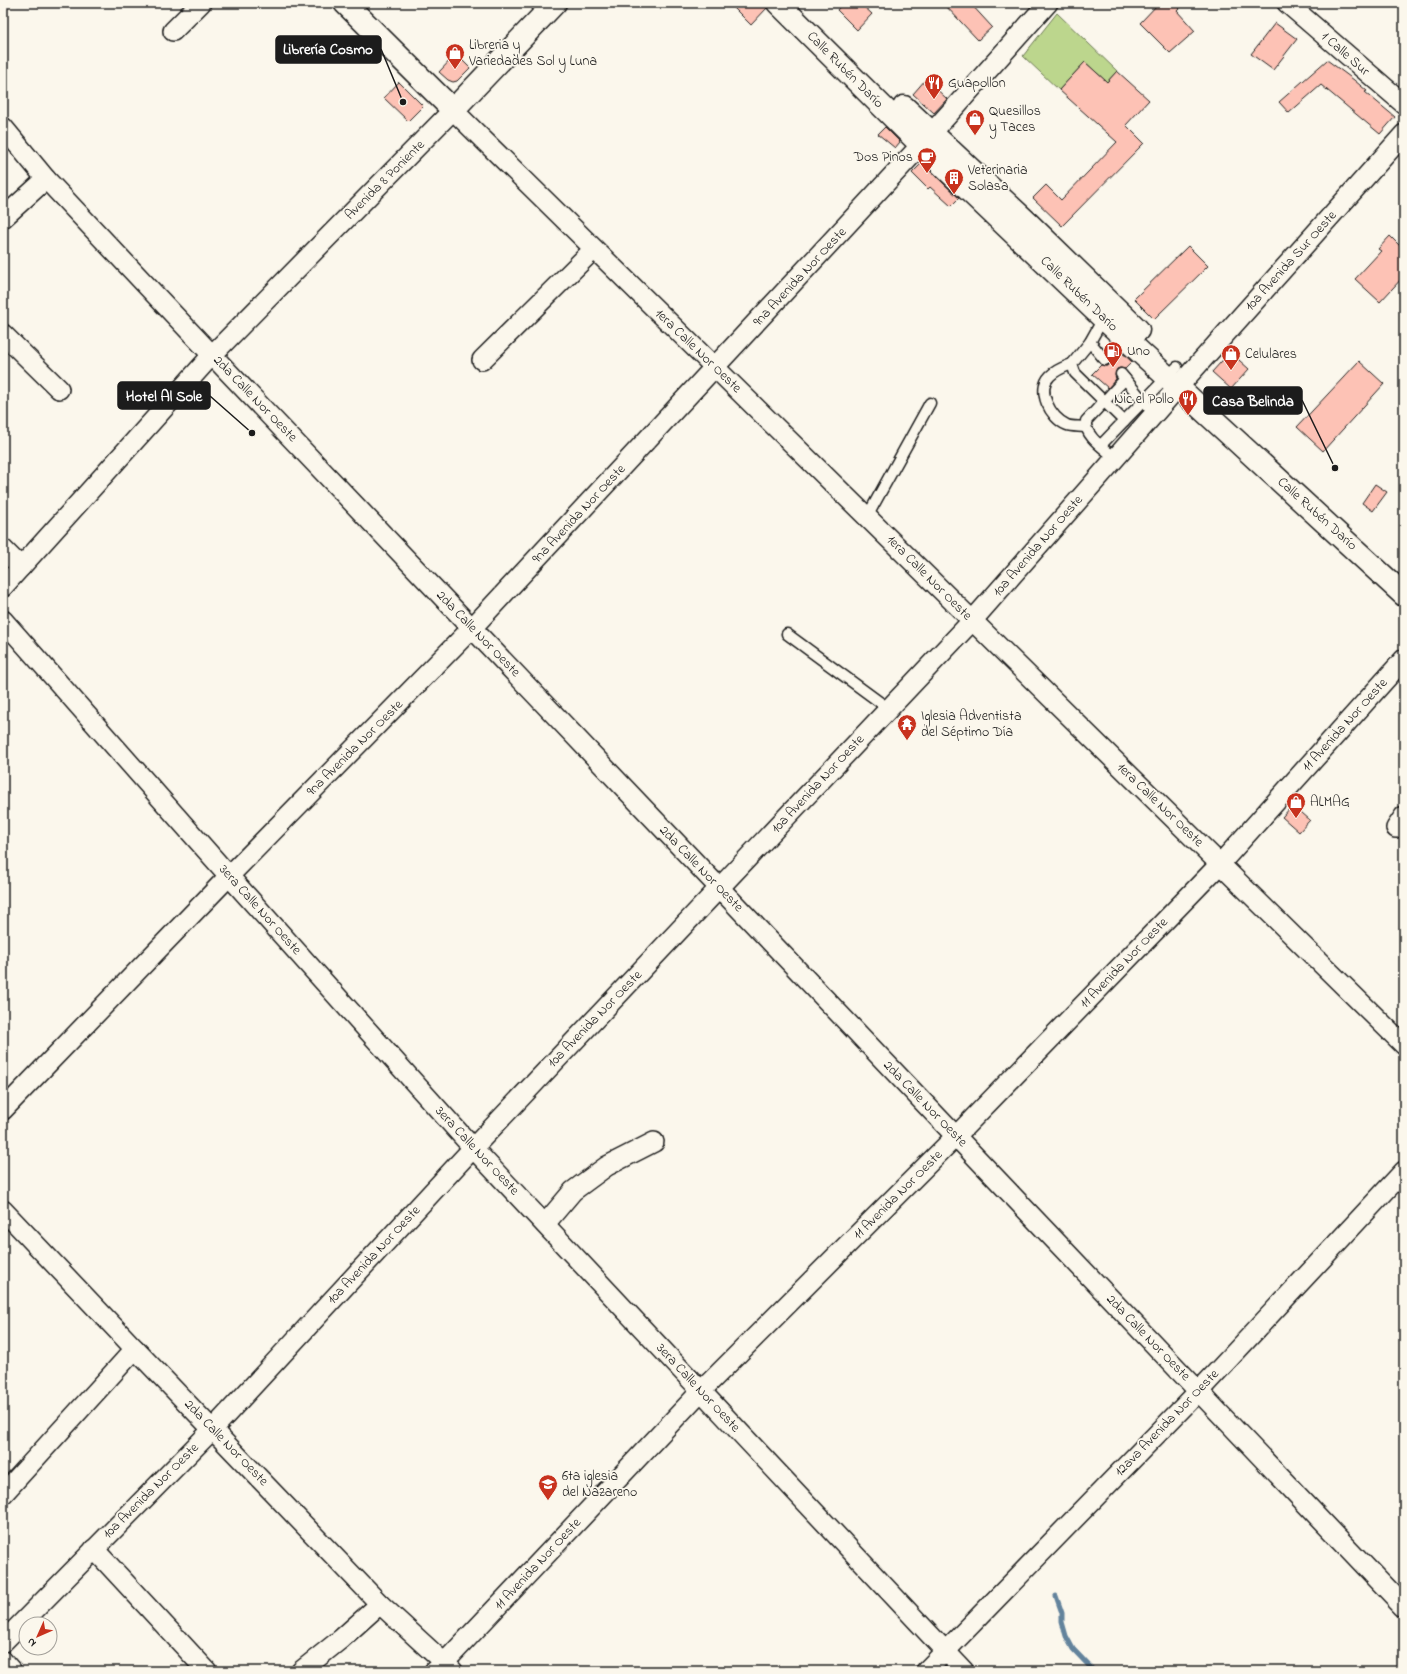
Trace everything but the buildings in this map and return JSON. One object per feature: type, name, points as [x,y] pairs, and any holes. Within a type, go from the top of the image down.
[{"type":"street","points":[[173,31],[201,3]]},
{"type":"street","points":[[345,3],[453,110]]},
{"type":"street","name":"Avenida 8 Poniente","points":[[3,586],[212,355],[453,110],[555,3]]},
{"type":"street","name":"Calle Rubén Darío","points":[[778,3],[868,82],[1107,311],[1282,473],[1356,539],[1404,575]]},
{"type":"street","name":"Calle Rubén Darío","points":[[798,3],[868,82]]},
{"type":"street","name":"9na Avenida Nor Oeste","points":[[3,1110],[229,876],[472,628],[716,368],[926,139],[1048,3]]},
{"type":"street","name":"1 Calle Sur","points":[[1287,3],[1404,104]]},
{"type":"street","name":"1era Calle Nor Oeste","points":[[453,110],[1404,1045]]},
{"type":"street","name":"2da Calle Nor Oeste","points":[[3,127],[46,179],[212,355],[1404,1607]]},
{"type":"street","name":"10a Avenida Sur Oeste","points":[[1177,377],[1404,134]]},
{"type":"street","points":[[3,218],[46,179]]},
{"type":"street","points":[[482,360],[594,249]]},
{"type":"street","points":[[3,334],[59,389]]},
{"type":"street","name":"10a Avenida Nor Oeste","points":[[3,1642],[213,1429],[473,1148],[972,621],[1115,458],[1149,407],[1177,377]]},
{"type":"street","name":"Calle Rubén Darío","points":[[1356,539],[1404,595]]},
{"type":"street","points":[[3,549],[21,567]]},
{"type":"street","name":"3era Calle Nor Oeste","points":[[3,620],[229,876],[473,1148],[964,1671]]},
{"type":"street","name":"11 Avenida Nor Oeste","points":[[444,1668],[701,1391],[956,1136],[1220,864],[1404,659]]},
{"type":"street","points":[[545,1224],[573,1191],[607,1166],[654,1142]]},
{"type":"street","name":"12ava Avenida Nor Oeste","points":[[926,1671],[1199,1391],[1404,1171]]},
{"type":"street","name":"2da Calle Nor Oeste","points":[[3,1210],[380,1604],[444,1668]]},
{"type":"street","points":[[3,1494],[135,1349]]},
{"type":"street","points":[[94,1549],[207,1671]]},
{"type":"street","points":[[301,1671],[341,1639],[380,1604]]},
{"type":"street","points":[[3,1662],[12,1671]]},
{"type":"lane","points":[[1085,427],[1067,425],[1058,419],[1049,409],[1044,389],[1049,377],[1061,368],[1072,364],[1090,342],[1107,311]]},
{"type":"lane","points":[[1090,342],[1105,360]]},
{"type":"lane","points":[[1072,364],[1075,373],[1124,421]]},
{"type":"lane","points":[[1101,445],[1124,421],[1149,407],[1123,377],[1086,421],[1085,427],[1089,434],[1115,458]]},
{"type":"lane","points":[[867,517],[930,403]]},
{"type":"lane","points":[[787,634],[889,709]]},
{"type":"green space","points":[[1057,13],[1117,71],[1107,82],[1085,62],[1059,90],[1023,56]]},
{"type":"waterway","points":[[1056,1596],[1062,1613],[1062,1622],[1066,1636],[1073,1649],[1094,1671]]},
{"type":"place","name":"Libreria y Variedades Sol y Luna","points":[[455,70]]},
{"type":"place","name":"Guapollon","points":[[934,100]]},
{"type":"place","name":"Librería Cosmo","points":[[403,102]]},
{"type":"place","name":"Quesillos y Taces","points":[[975,136]]},
{"type":"place","name":"Dos Pinos","points":[[927,174]]},
{"type":"place","name":"Veterinaria Solasa","points":[[954,195]]},
{"type":"place","name":"Uno","points":[[1113,368]]},
{"type":"place","name":"Celulares","points":[[1231,371]]},
{"type":"place","name":"Nic el Pollo","points":[[1188,416]]},
{"type":"place","name":"Hotel Al Sole","points":[[252,433]]},
{"type":"place","name":"Casa Belinda","points":[[1335,468]]},
{"type":"place","name":"Iglesia Adventista del Séptimo Día","points":[[907,741]]},
{"type":"place","name":"ALMAG","points":[[1296,819]]},
{"type":"place","name":"6ta iglesia del Nazareno","points":[[548,1501]]}]
